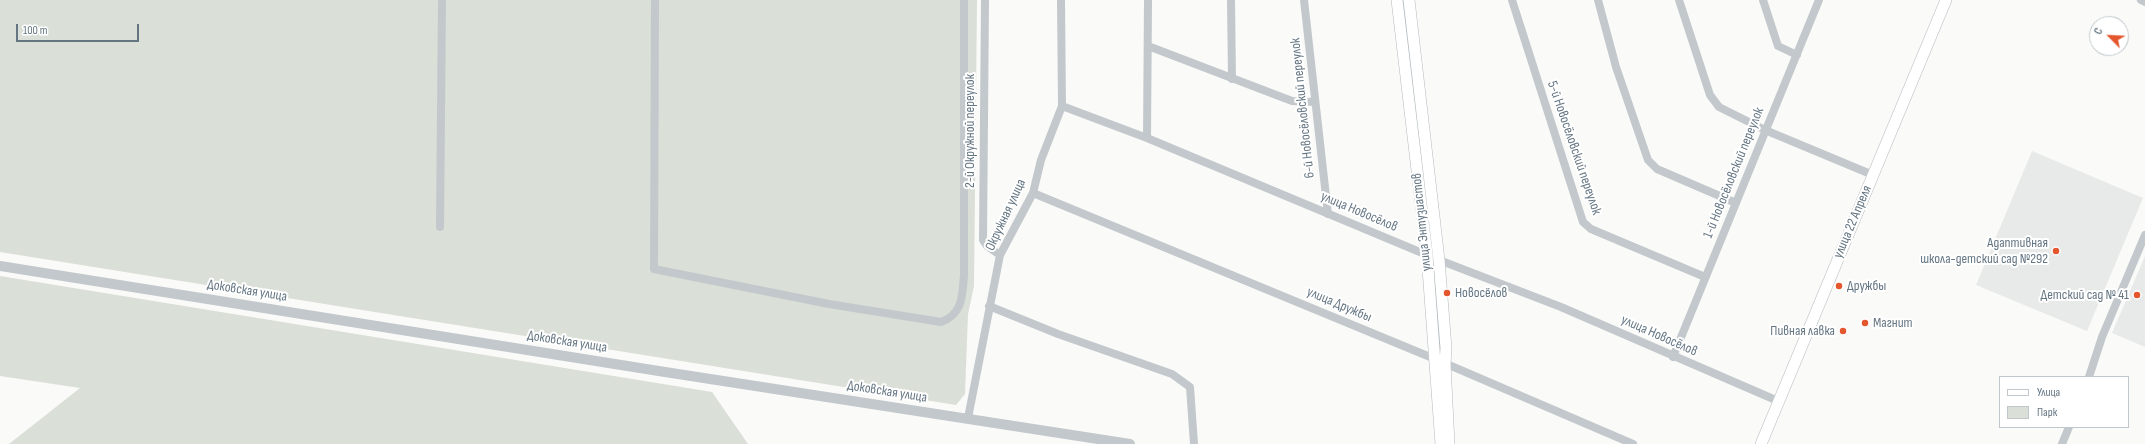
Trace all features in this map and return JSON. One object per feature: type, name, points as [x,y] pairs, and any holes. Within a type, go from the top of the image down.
[{"type":"main road","name":"улица Энтузиастов","points":[[1397,0],[1427,255],[1441,444]]},
{"type":"main road","name":"улица Энтузиастов","points":[[1409,0],[1439,260],[1446,348],[1445,364],[1449,444]]},
{"type":"main road","name":"улица 22 Апреля","points":[[1761,444],[1946,0]]},
{"type":"street","points":[[440,227],[442,0]]},
{"type":"street","points":[[655,0],[654,269],[830,304],[941,322],[951,318],[957,311],[962,298],[964,276],[964,0]]},
{"type":"street","name":"2-й Окружной переулок","points":[[985,0],[983,240],[987,246],[1000,255]]},
{"type":"street","name":"Окружная улица","points":[[968,418],[1000,255],[1034,193],[1041,160],[1062,106],[1061,0]]},
{"type":"street","points":[[1147,138],[1148,0]]},
{"type":"street","points":[[1231,0],[1232,79]]},
{"type":"street","name":"6-й Новосёловский переулок","points":[[1304,0],[1314,102],[1328,214]]},
{"type":"street","name":"5-й Новосёловский переулок","points":[[1512,0],[1583,222],[1591,230],[1705,277]]},
{"type":"street","points":[[1598,0],[1616,67],[1648,160],[1657,169],[1736,203]]},
{"type":"street","points":[[1679,0],[1710,95],[1719,106],[1765,130],[1873,175]]},
{"type":"street","points":[[1763,0],[1778,46],[1797,55]]},
{"type":"street","name":"1-й Новосёловский переулок","points":[[1673,356],[1819,0]]},
{"type":"street","points":[[2141,0],[2145,2]]},
{"type":"street","points":[[1148,46],[1292,101],[1314,102]]},
{"type":"street","name":"улица Новосёлов","points":[[1062,106],[1147,138],[1439,260],[1561,307],[1778,401]]},
{"type":"street","name":"улица Дружбы","points":[[1034,193],[1435,359],[1633,444]]},
{"type":"street","points":[[2089,376],[2102,337],[2145,234]]},
{"type":"street","name":"Доковская улица","points":[[0,266],[665,372],[1130,444]]},
{"type":"street","points":[[989,306],[1058,334],[1172,374],[1190,387],[1194,444]]},
{"type":"street","points":[[2062,444],[2069,428]]},
{"type":"shaded area","name":"Адаптивная школа-детский сад №292","points":[[2032,151],[2143,198],[2087,331],[1976,285]]},
{"type":"shaded area","name":"Детский сад № 41","points":[[2145,256],[2145,347],[2112,333]]},
{"type":"green space","points":[[0,0],[977,0],[974,286],[968,314],[965,394],[956,405],[0,252]]},
{"type":"green space","points":[[0,276],[712,392],[748,444],[9,444],[80,388],[0,376]]},
{"type":"place","name":"Адаптивная школа-детский сад №292","points":[[2056,251]]},
{"type":"place","name":"Дружбы","points":[[1839,286]]},
{"type":"place","name":"Новосёлов","points":[[1447,293]]},
{"type":"place","name":"Детский сад № 41","points":[[2137,295]]},
{"type":"place","name":"Магнит","points":[[1865,323]]},
{"type":"place","name":"Пивная лавка","points":[[1843,331]]}]
